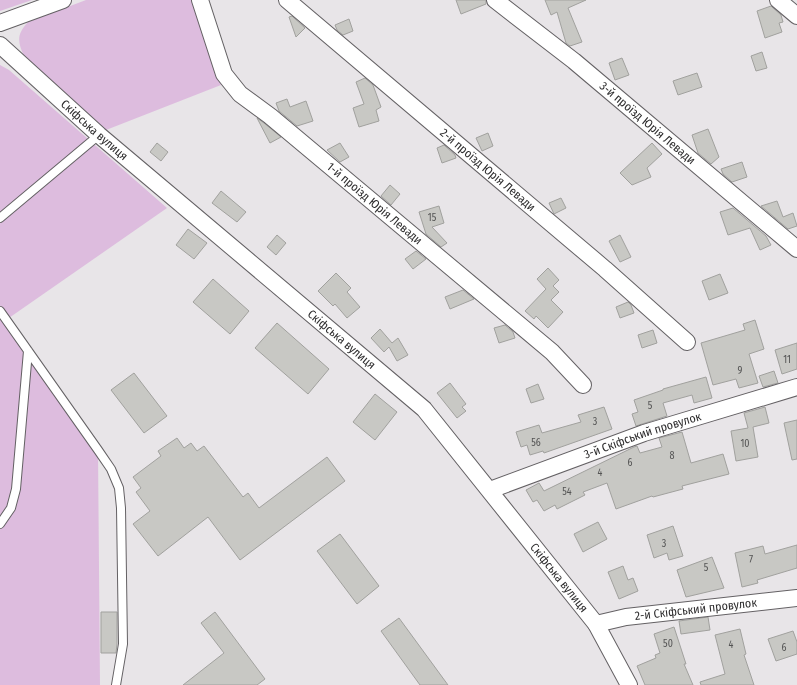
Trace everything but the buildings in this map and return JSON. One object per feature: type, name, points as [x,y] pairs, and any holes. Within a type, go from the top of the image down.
[{"type":"street","points":[[0,23],[62,0]]},
{"type":"street","name":"1-й проїзд Юрія Левади","points":[[200,0],[224,74],[240,94],[270,116],[552,352],[583,385]]},
{"type":"street","name":"2-й проїзд Юрія Левади","points":[[287,0],[606,269],[687,342]]},
{"type":"street","name":"3-й проїзд Юрія Левади","points":[[495,0],[574,62],[797,249]]},
{"type":"street","points":[[778,0],[797,16]]},
{"type":"street","name":"Скіфська вулиця","points":[[0,44],[99,135],[424,409],[596,624],[629,685]]},
{"type":"street","name":"3-й Скіфський провулок","points":[[490,490],[644,433],[797,387]]},
{"type":"street","name":"2-й Скіфський провулок","points":[[596,624],[626,617],[797,598]]},
{"type":"lane","points":[[0,218],[99,135]]},
{"type":"lane","points":[[0,311],[111,469],[119,488],[121,508],[123,644],[116,685]]},
{"type":"lane","points":[[0,524],[11,508],[16,489],[28,351]]},
{"type":"shaded area","points":[[0,0],[32,0],[0,11]]},
{"type":"shaded area","points":[[86,0],[193,0],[221,85],[106,130],[24,56],[19,42],[20,34],[28,22]]},
{"type":"shaded area","points":[[0,65],[9,70],[167,208],[6,320],[98,450],[100,685],[0,685]]}]
